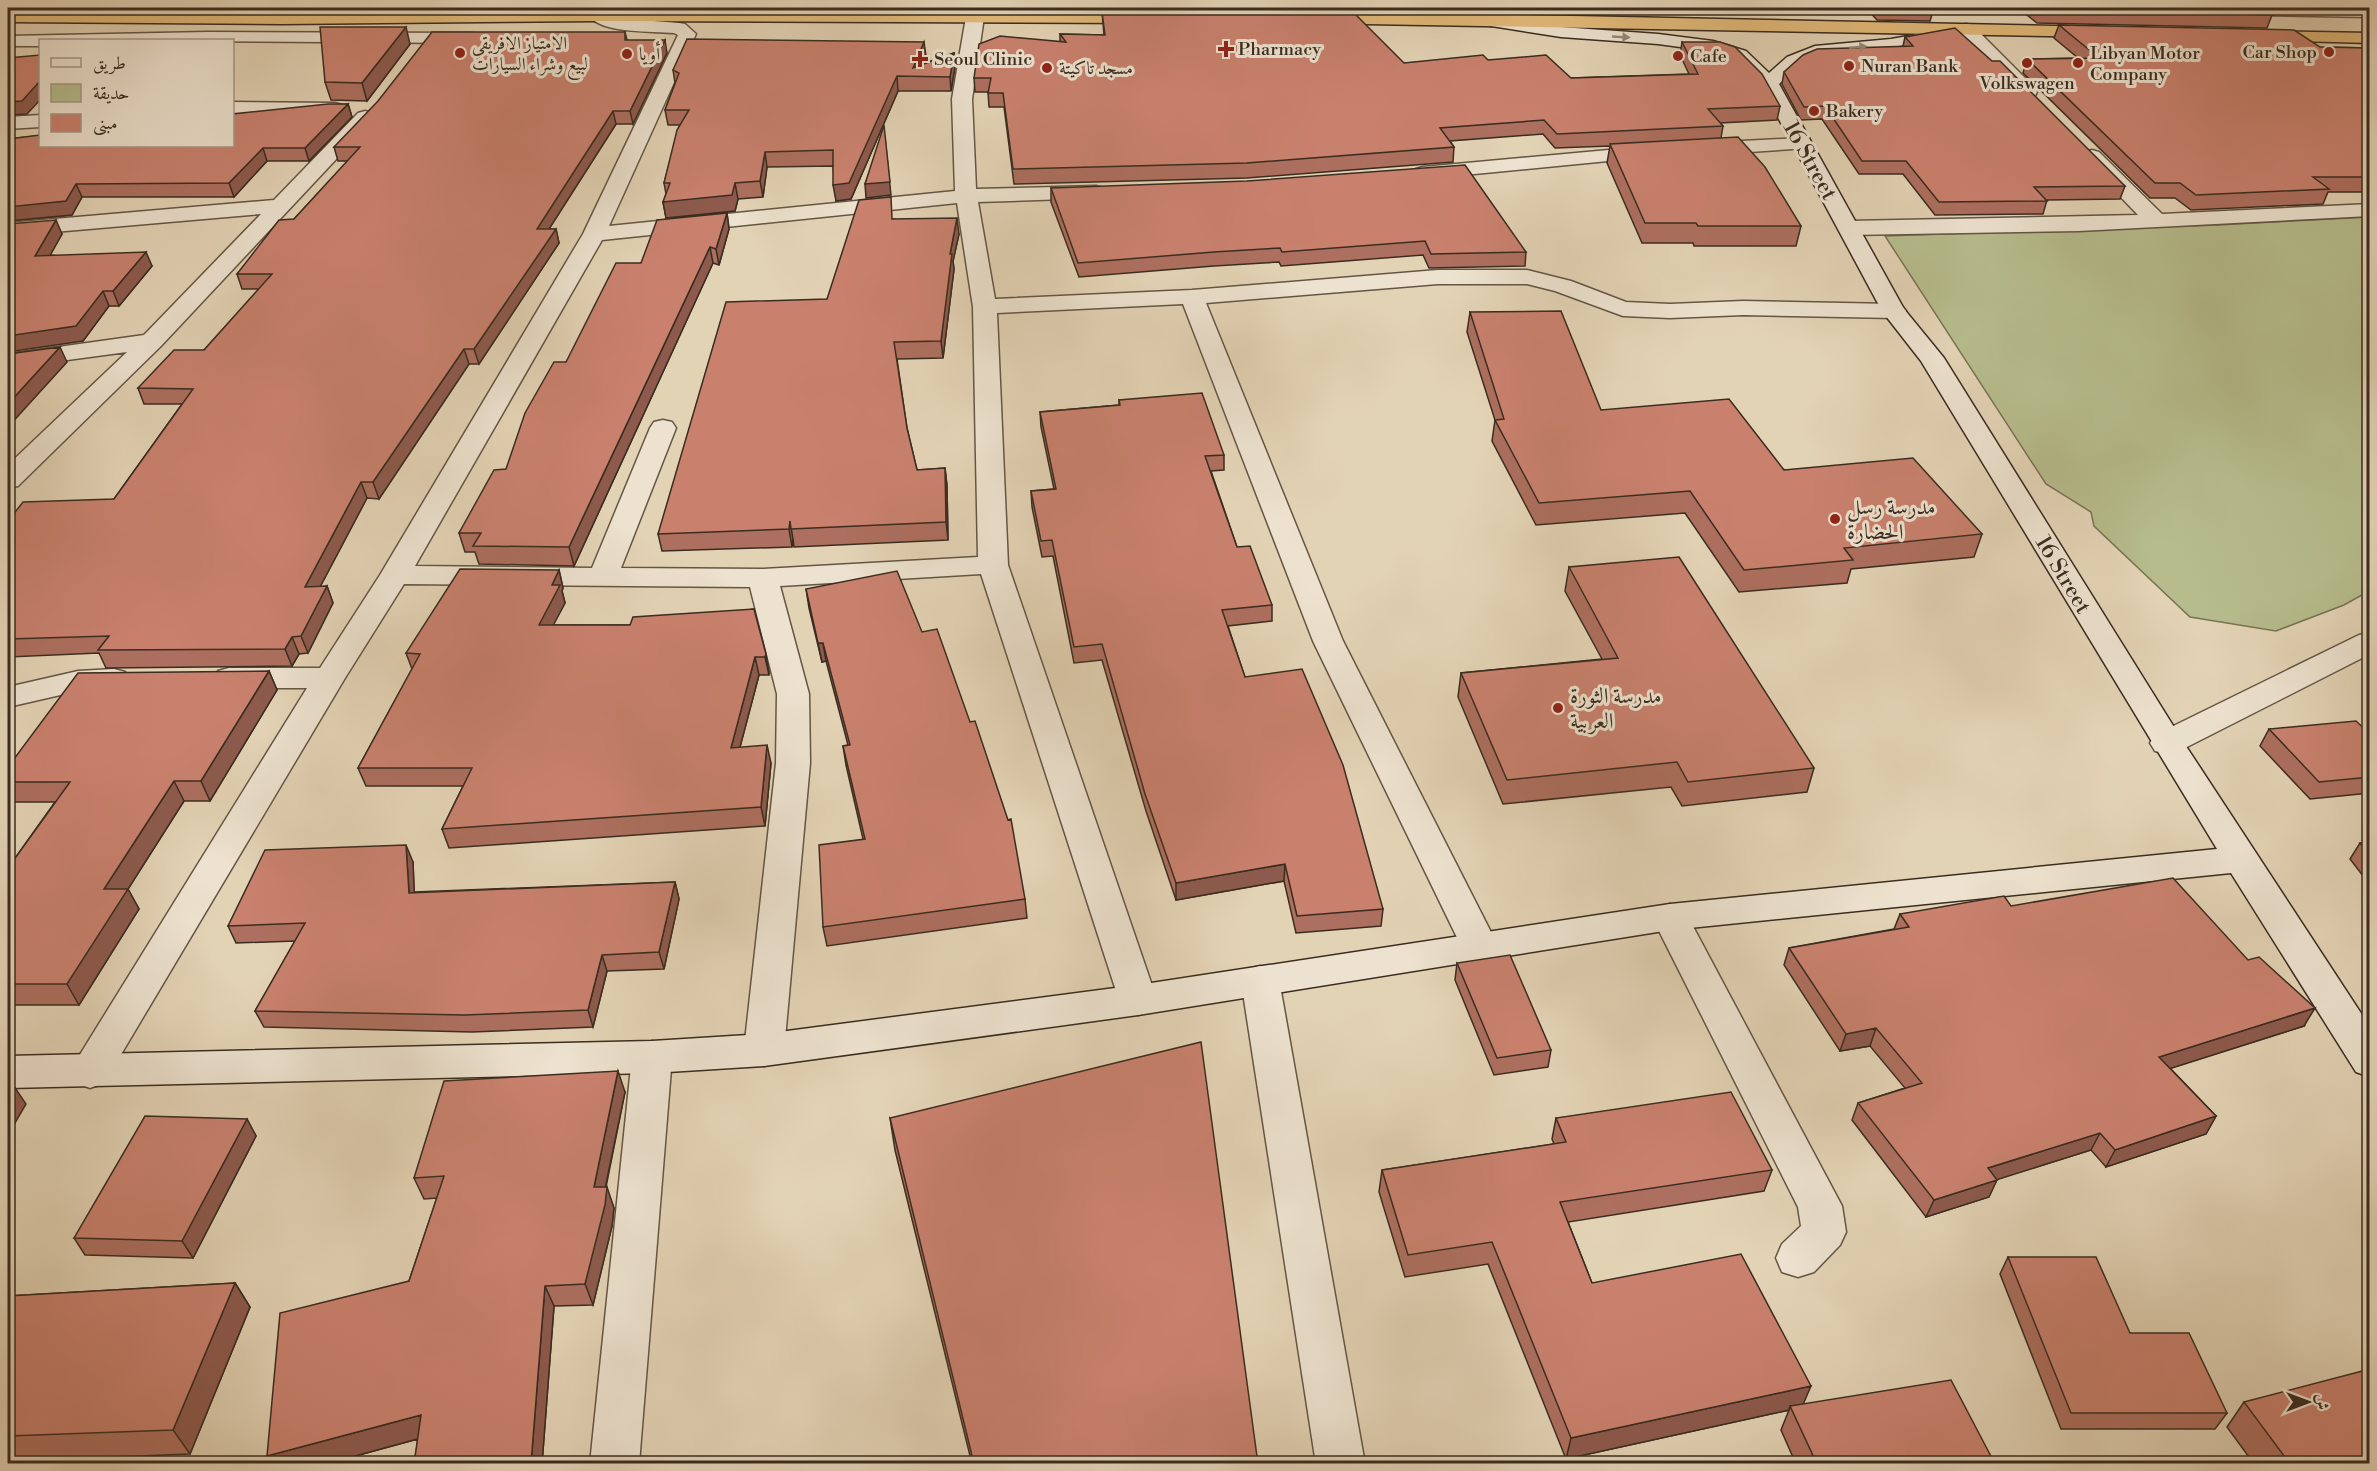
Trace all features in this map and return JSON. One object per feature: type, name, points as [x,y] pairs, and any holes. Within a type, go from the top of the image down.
[{"type":"highway","points":[[8,27],[40,24],[72,8]]},
{"type":"highway","points":[[1292,19],[1479,19],[1966,29],[2118,27],[1412,8]]},
{"type":"highway","points":[[8,17],[293,19],[601,27],[975,17],[1162,18]]},
{"type":"highway","points":[[2139,21],[2370,26]]},
{"type":"highway","points":[[2239,35],[2370,38]]},
{"type":"street","points":[[2154,8],[2263,8],[2370,12]]},
{"type":"street","points":[[975,17],[962,99],[966,196],[985,307],[993,565],[1138,999]]},
{"type":"street","name":"16 Street","points":[[1479,19],[1561,32],[1658,39],[1713,46],[1740,55],[1769,83],[1894,311],[1932,358],[2167,743],[2370,1061]]},
{"type":"street","points":[[90,1072],[329,678],[395,574],[594,234],[686,36],[686,32],[680,28],[613,23],[601,27]]},
{"type":"street","points":[[1769,83],[1792,61],[1815,51],[1892,44],[1966,29],[2040,104]]},
{"type":"street","points":[[234,40],[421,47],[487,38]]},
{"type":"street","points":[[8,41],[39,41]]},
{"type":"street","points":[[8,480],[152,341],[376,105],[234,108]]},
{"type":"street","points":[[8,123],[39,121]]},
{"type":"street","points":[[1400,175],[1606,155],[1801,144]]},
{"type":"street","points":[[2082,146],[2156,220]]},
{"type":"street","points":[[594,234],[966,196],[1118,191]]},
{"type":"street","points":[[8,229],[280,206]]},
{"type":"street","points":[[1849,228],[2079,224],[2370,210]]},
{"type":"street","points":[[985,307],[1192,297],[1438,277],[1527,277],[1563,286],[1623,309],[1670,311],[1743,308],[1894,311]]},
{"type":"street","points":[[1192,297],[1233,407],[1328,641],[1479,946]]},
{"type":"street","points":[[8,361],[152,341]]},
{"type":"street","points":[[603,577],[663,428]]},
{"type":"street","points":[[395,574],[763,578],[993,565]]},
{"type":"street","points":[[763,578],[793,694],[793,763],[764,1050]]},
{"type":"street","points":[[2167,743],[2370,642]]},
{"type":"street","points":[[8,697],[78,681],[146,678]]},
{"type":"street","points":[[203,678],[329,678]]},
{"type":"street","points":[[8,1072],[90,1072],[652,1057],[764,1050],[1138,999],[1671,917],[2242,859]]},
{"type":"street","points":[[1671,917],[1821,1206],[1824,1232],[1798,1258]]},
{"type":"street","points":[[1260,980],[1341,1464]]},
{"type":"street","points":[[614,1464],[652,1057]]},
{"type":"green space","points":[[2369,217],[2369,591],[2344,605],[2276,631],[2190,617],[2094,526],[2091,512],[2046,484],[1885,236],[2217,225]]},
{"type":"building","points":[[2039,8],[2262,8],[2272,15],[2041,9]]},
{"type":"building","points":[[1102,12],[1354,13],[1404,63],[1483,55],[1488,60],[1546,55],[1571,78],[1698,74],[1682,42],[1720,42],[1735,47],[1762,74],[1780,106],[1708,109],[1723,126],[1557,134],[1544,120],[1440,128],[1454,147],[1247,163],[1013,169],[1003,93],[988,93],[991,78],[974,78],[979,44],[1000,36],[1066,42],[1060,34],[1105,35]]},
{"type":"building","points":[[2059,25],[2294,30],[2320,47],[2370,48],[2370,177],[2313,177],[2329,189],[2196,195],[2180,183],[2155,183],[2027,59],[2099,58]]},
{"type":"building","points":[[320,27],[406,27],[362,83],[325,82]]},
{"type":"building","points":[[1955,28],[1992,61],[2000,61],[2125,186],[2034,187],[2047,201],[1939,202],[1906,161],[1862,161],[1825,106],[1804,107],[1784,72],[1803,55],[1817,49],[1913,46],[1905,37]]},
{"type":"building","points":[[432,32],[625,32],[625,40],[665,40],[630,111],[613,111],[537,229],[556,229],[474,349],[464,349],[373,482],[361,482],[305,587],[327,586],[301,636],[292,637],[285,649],[98,650],[109,636],[8,639],[8,521],[23,502],[114,499],[193,389],[138,388],[174,350],[204,350],[272,274],[237,274],[279,220],[294,219],[360,147],[334,147],[378,101]]},
{"type":"building","points":[[687,39],[924,42],[913,68],[954,53],[950,77],[897,76],[849,183],[833,185],[833,150],[765,152],[760,181],[735,183],[732,195],[663,202],[670,183],[664,183],[677,130],[689,110],[665,110],[679,73],[673,70]]},
{"type":"building","points":[[39,55],[39,82],[22,101],[8,102],[8,58]]},
{"type":"building","points":[[348,104],[305,148],[263,148],[229,183],[76,184],[66,201],[8,207],[8,139],[39,135],[39,147],[234,147],[234,114]]},
{"type":"building","points":[[884,125],[890,182],[865,184]]},
{"type":"building","points":[[1738,137],[1765,167],[1801,226],[1698,226],[1696,223],[1645,223],[1610,144]]},
{"type":"building","points":[[1465,165],[1526,252],[1431,254],[1425,241],[1282,252],[1280,248],[1214,252],[1078,263],[1051,188],[1247,181]]},
{"type":"building","points":[[891,197],[892,219],[957,218],[950,254],[952,254],[941,341],[894,342],[907,428],[917,470],[945,468],[946,522],[791,529],[790,521],[789,529],[658,534],[726,302],[827,299],[859,200]]},
{"type":"building","points":[[727,213],[716,249],[710,247],[569,547],[473,546],[481,533],[459,533],[494,470],[506,469],[525,413],[554,362],[566,362],[616,263],[641,263],[657,220]]},
{"type":"building","points":[[56,220],[35,256],[146,252],[113,291],[103,291],[76,326],[8,336],[8,224]]},
{"type":"building","points":[[1561,311],[1601,410],[1729,399],[1784,470],[1913,458],[1982,534],[1844,548],[1853,560],[1744,570],[1690,491],[1539,503],[1495,420],[1504,419],[1470,312]]},
{"type":"building","points":[[60,347],[8,404],[8,354]]},
{"type":"building","points":[[1202,393],[1224,455],[1205,456],[1237,547],[1250,546],[1272,605],[1222,610],[1245,677],[1302,669],[1343,765],[1383,909],[1297,916],[1285,864],[1176,883],[1145,794],[1102,644],[1074,647],[1052,540],[1041,541],[1031,491],[1056,489],[1040,412],[1120,405],[1119,400]]},
{"type":"building","points":[[1679,557],[1814,768],[1688,782],[1677,762],[1507,780],[1461,673],[1618,658],[1569,567]]},
{"type":"building","points":[[460,569],[559,570],[552,585],[560,585],[539,625],[630,625],[633,617],[754,609],[766,654],[765,657],[755,657],[731,748],[767,745],[761,807],[442,829],[472,768],[358,768],[420,654],[406,653]]},
{"type":"building","points":[[897,571],[922,632],[937,629],[970,722],[975,721],[1008,820],[1011,819],[1025,899],[823,927],[819,845],[865,839],[843,746],[850,745],[823,643],[818,643],[806,589]]},
{"type":"building","points":[[269,671],[201,781],[174,781],[104,889],[128,889],[67,984],[8,984],[8,868],[70,782],[8,782],[8,767],[78,673]]},
{"type":"building","points":[[2356,721],[2370,734],[2370,777],[2319,782],[2269,729]]},
{"type":"building","points":[[2370,842],[2370,855],[2360,843]]},
{"type":"building","points":[[406,845],[409,893],[675,882],[659,952],[602,955],[588,1010],[465,1015],[255,1011],[305,923],[228,926],[265,850]]},
{"type":"building","points":[[2173,878],[2248,960],[2259,957],[2315,1008],[2159,1057],[2216,1116],[2115,1150],[2100,1133],[1988,1168],[1997,1180],[1934,1200],[1858,1103],[1922,1083],[1876,1028],[1846,1034],[1789,948],[1909,927],[1900,914],[2004,896],[2011,906]]},
{"type":"building","points":[[1510,955],[1551,1050],[1497,1058],[1457,963]]},
{"type":"building","points":[[1201,1042],[1258,1464],[974,1464],[890,1118]]},
{"type":"building","points":[[618,1071],[594,1187],[607,1187],[605,1205],[585,1284],[545,1286],[531,1464],[414,1464],[421,1415],[267,1456],[280,1313],[409,1281],[444,1176],[414,1178],[444,1081]]},
{"type":"building","points":[[1731,1092],[1772,1170],[1560,1202],[1592,1283],[1741,1254],[1811,1386],[1571,1438],[1492,1242],[1408,1255],[1382,1170],[1566,1142],[1556,1118]]},
{"type":"building","points":[[145,1116],[247,1119],[182,1241],[74,1238]]},
{"type":"building","points":[[2008,1257],[2096,1257],[2130,1333],[2189,1333],[2227,1413],[2071,1413]]},
{"type":"building","points":[[235,1283],[173,1430],[8,1436],[8,1296]]},
{"type":"building","points":[[2370,1369],[2370,1464],[2290,1464],[2244,1402]]},
{"type":"building","points":[[1951,1380],[1995,1464],[1817,1464],[1790,1406]]},
{"type":"place","name":"Pharmacy","points":[[1226,49]]},
{"type":"place","name":"Car Shop","points":[[2329,52]]},
{"type":"place","name":"الامتياز الافريقي لبيع وشراء السيارات","points":[[460,53]]},
{"type":"place","name":"أويا","points":[[627,54]]},
{"type":"place","name":"Cafe","points":[[1678,56]]},
{"type":"place","name":"Seoul Clinic","points":[[920,59]]},
{"type":"place","name":"Volkswagen","points":[[2027,63]]},
{"type":"place","name":"Libyan Motor Company","points":[[2078,63]]},
{"type":"place","name":"Nuran Bank","points":[[1849,66]]},
{"type":"place","name":"مسجد تاكيتة","points":[[1047,68]]},
{"type":"place","name":"Bakery","points":[[1814,111]]},
{"type":"place","name":"مدرسة رسل الحضارة","points":[[1835,519]]},
{"type":"place","name":"مدرسة الثورة العربية","points":[[1558,708]]}]
